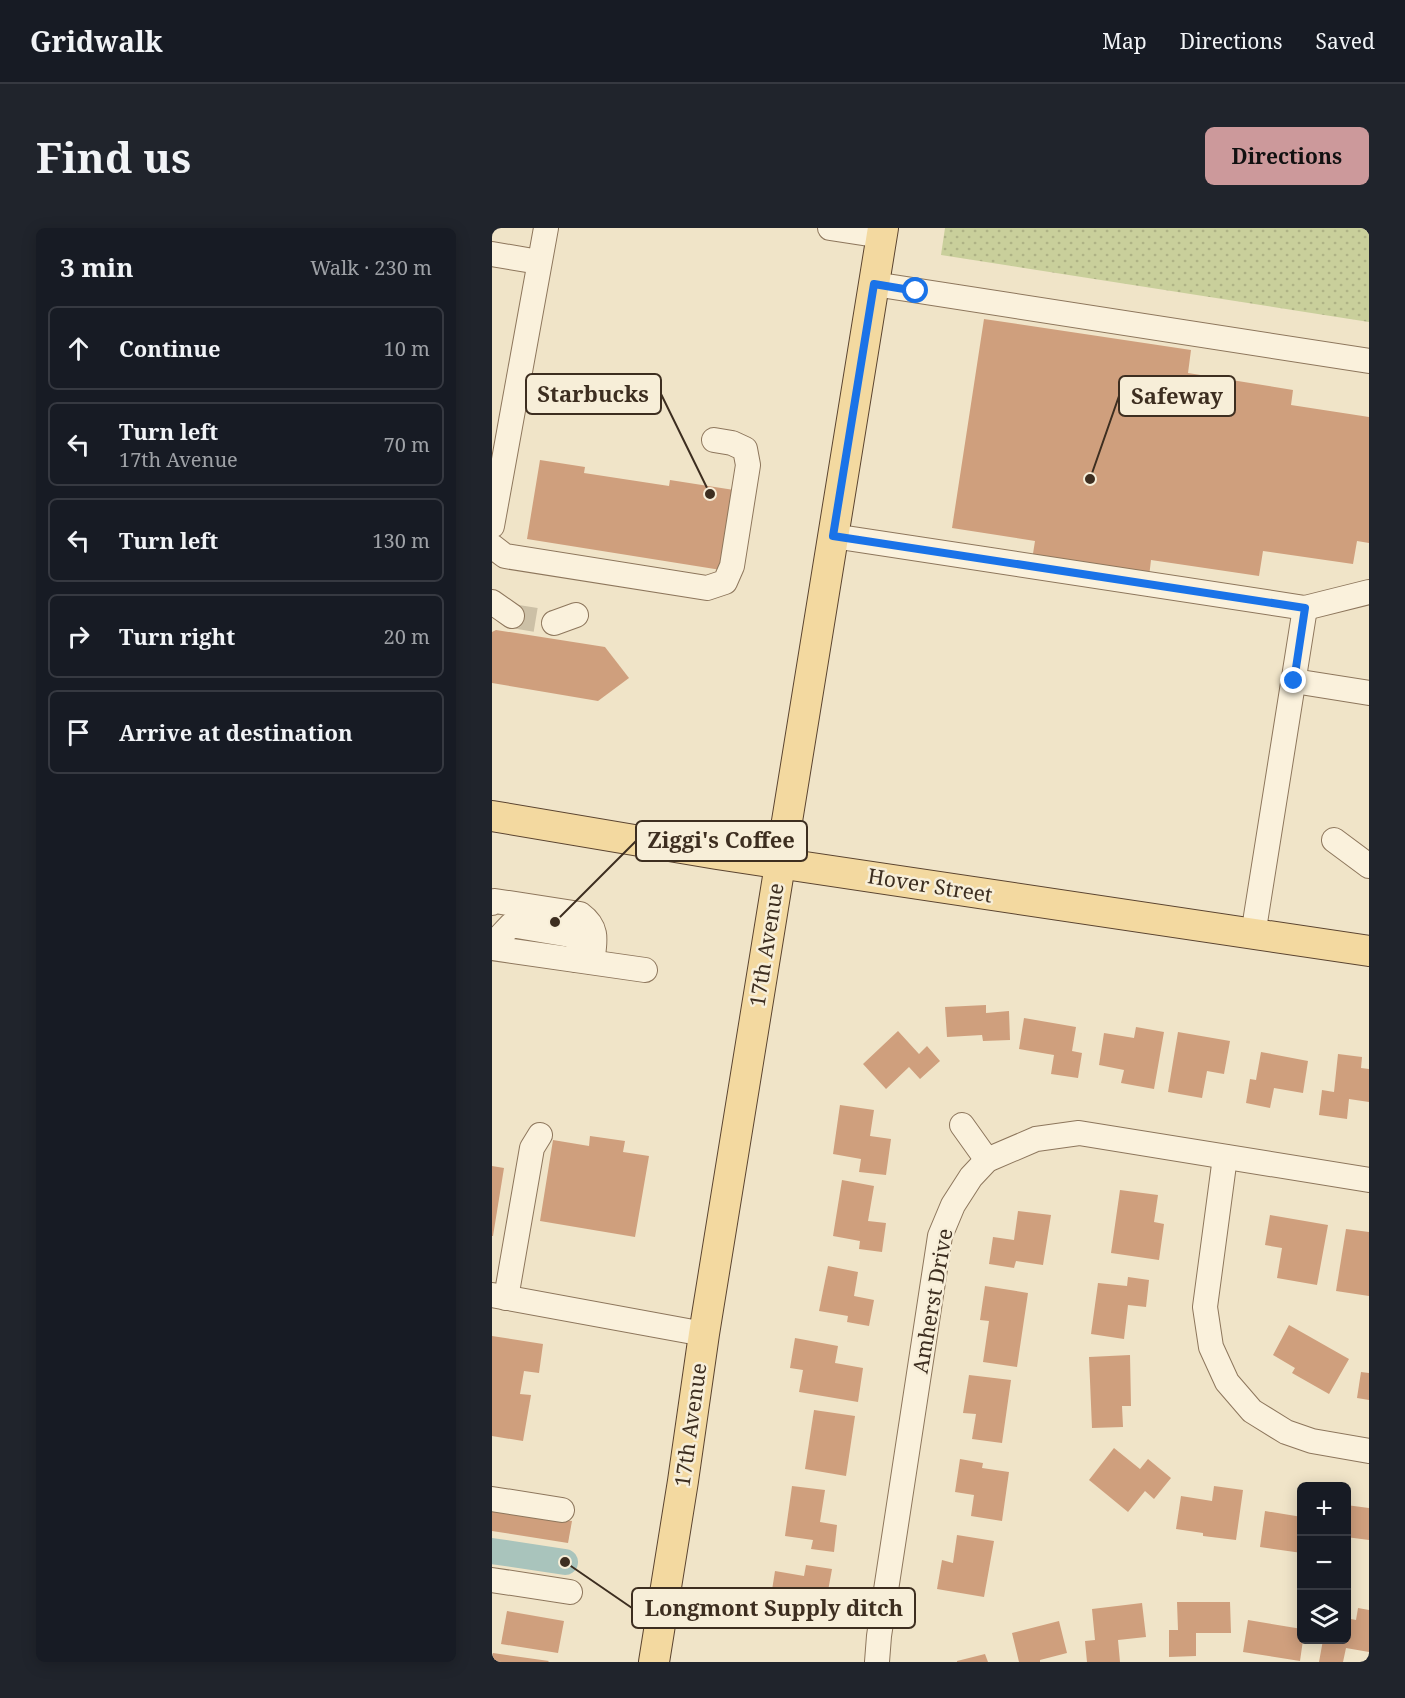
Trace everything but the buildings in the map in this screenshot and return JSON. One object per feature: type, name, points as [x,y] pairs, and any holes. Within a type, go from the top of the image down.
[{"type":"main road","name":"17th Avenue","points":[[654,1662],[704,1334],[882,232]]},
{"type":"main road","name":"Hover Street","points":[[492,816],[604,836],[1369,951]]},
{"type":"street","points":[[492,526],[502,406],[546,228]]},
{"type":"street","points":[[830,228],[882,232]]},
{"type":"street","points":[[492,254],[539,262]]},
{"type":"street","points":[[874,284],[1369,361]]},
{"type":"street","points":[[492,546],[505,556],[707,588],[725,582],[732,566],[748,465],[745,449],[732,443],[714,440]]},
{"type":"street","points":[[833,536],[1305,608],[1369,592]]},
{"type":"street","points":[[492,602],[512,616]]},
{"type":"street","points":[[1253,935],[1305,608]]},
{"type":"street","points":[[554,623],[576,615]]},
{"type":"street","points":[[1294,681],[1369,693]]},
{"type":"street","points":[[1334,840],[1369,866]]},
{"type":"street","points":[[492,903],[495,901],[580,914],[589,921],[595,936],[584,961]]},
{"type":"street","points":[[492,946],[645,970]]},
{"type":"street","points":[[962,1125],[987,1160]]},
{"type":"street","name":"Amherst Drive","points":[[878,1662],[879,1636],[940,1236],[953,1205],[971,1177],[987,1160],[1036,1139],[1079,1134],[1369,1180]]},
{"type":"street","points":[[540,1136],[532,1148],[499,1296],[704,1334]]},
{"type":"street","points":[[1225,1157],[1205,1307],[1211,1347],[1227,1382],[1252,1411],[1286,1432],[1312,1441],[1369,1451]]},
{"type":"street","points":[[492,1499],[562,1510]]},
{"type":"street","points":[[492,1580],[570,1592]]},
{"type":"green space","points":[[945,228],[1369,228],[1369,322],[941,255]]},
{"type":"waterway","points":[[492,1551],[565,1562]]},
{"type":"tunnel","points":[[512,616],[554,623]]},
{"type":"place","name":"Safeway","points":[[1090,479]]},
{"type":"place","name":"Starbucks","points":[[710,494]]},
{"type":"place","name":"Ziggi's Coffee","points":[[555,922]]},
{"type":"place","name":"Longmont Supply ditch","points":[[565,1562]]},
{"type":"route","points":[[916,291],[874,284],[833,536],[1305,608],[1294,681]]}]
